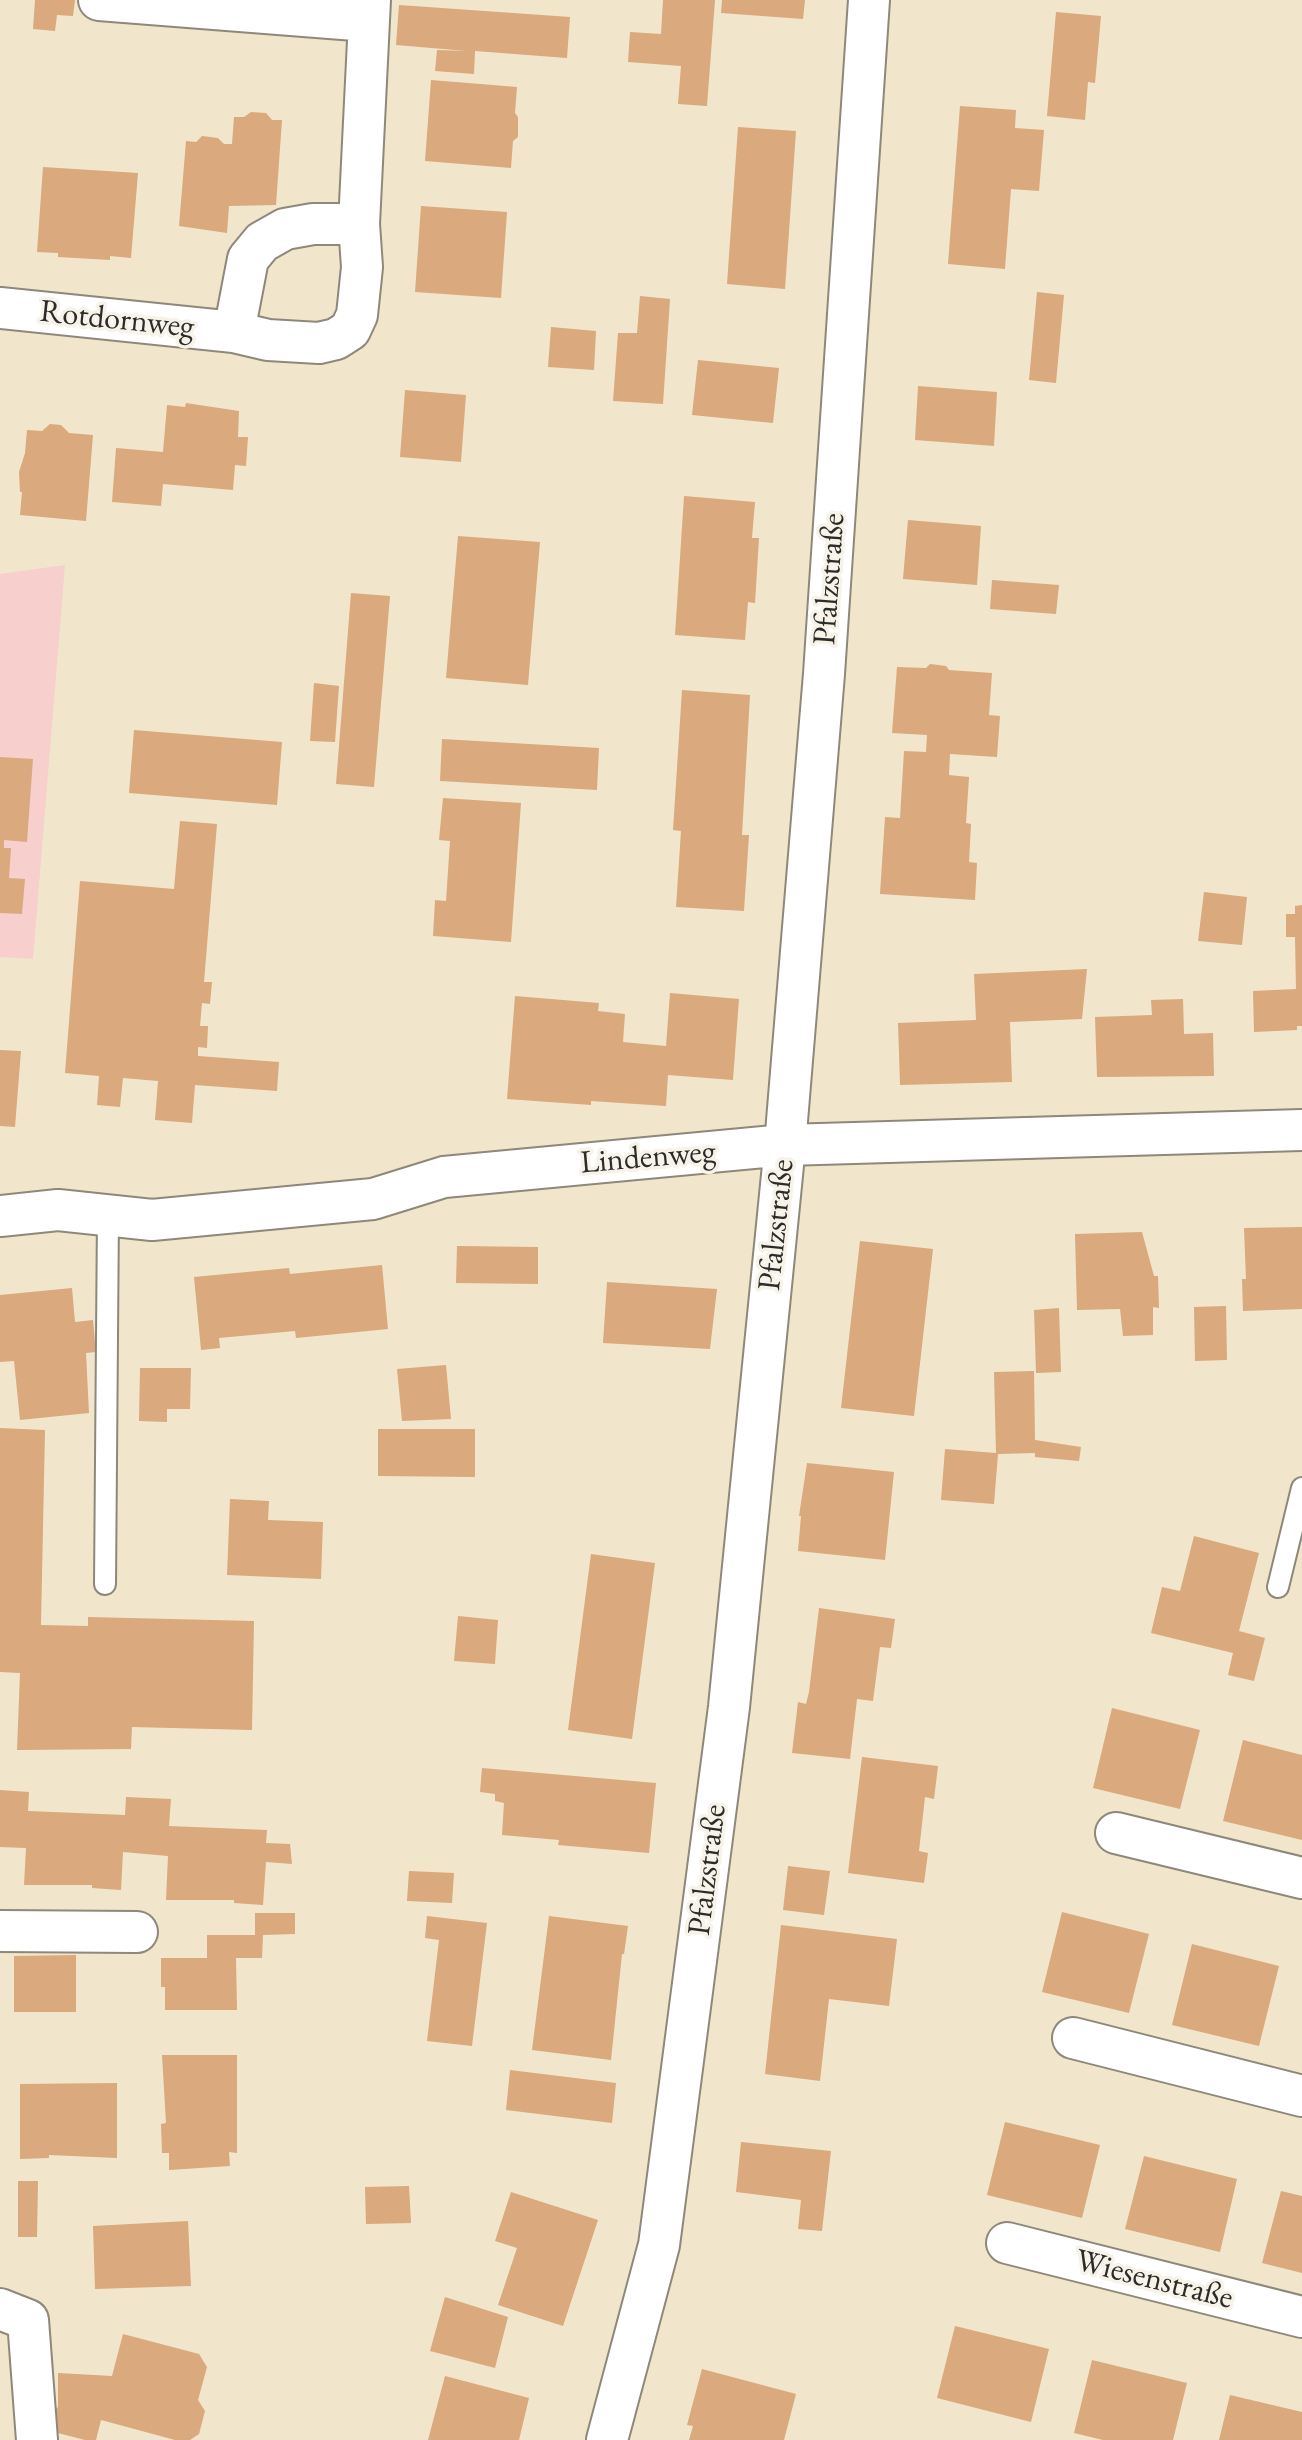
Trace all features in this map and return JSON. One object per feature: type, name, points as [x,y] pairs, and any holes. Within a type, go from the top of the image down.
[{"type":"street","name":"Rotdornweg","points":[[0,308],[234,332],[268,340],[319,343],[336,339],[350,330],[357,315],[362,267],[359,224],[369,11],[99,0]]},
{"type":"street","name":"Pfalzstraße","points":[[607,2440],[659,2245],[729,1707],[785,1145],[824,674],[869,0]]},
{"type":"street","name":"Rotdornweg","points":[[234,332],[248,259],[262,242],[285,229],[313,224],[359,224]]},
{"type":"street","name":"Lindenweg","points":[[0,1216],[58,1210],[152,1220],[373,1199],[444,1177],[785,1145],[1302,1130]]},
{"type":"street","points":[[1116,1833],[1302,1878]]},
{"type":"street","points":[[0,1931],[137,1932]]},
{"type":"street","points":[[1073,2038],[1302,2096]]},
{"type":"street","name":"Wiesenstraße","points":[[1007,2243],[1302,2317]]},
{"type":"street","points":[[0,2309],[28,2320],[37,2440]]},
{"type":"lane","points":[[105,1584],[108,1213]]},
{"type":"lane","points":[[1278,1587],[1302,1488]]},
{"type":"shaded area","points":[[65,565],[33,959],[0,957],[0,574]]},
{"type":"building","points":[[35,0],[75,0],[73,16],[57,15],[55,31],[33,29]]},
{"type":"building","points":[[663,0],[715,0],[707,106],[678,104],[681,66],[628,62],[630,32],[661,34]]},
{"type":"building","points":[[722,0],[805,0],[803,19],[721,13]]},
{"type":"building","points":[[399,5],[570,17],[567,58],[475,51],[474,74],[435,71],[437,50],[467,51],[396,45]]},
{"type":"building","points":[[1056,12],[1101,16],[1095,83],[1088,82],[1085,120],[1047,116]]},
{"type":"building","points":[[431,80],[517,87],[515,113],[518,117],[518,137],[513,141],[511,168],[425,161]]},
{"type":"building","points":[[960,106],[1016,110],[1015,128],[1044,130],[1039,191],[1011,189],[1005,269],[948,264]]},
{"type":"building","points":[[251,112],[266,113],[272,120],[282,120],[276,205],[229,206],[227,233],[179,226],[186,141],[196,142],[202,136],[232,144],[234,117],[244,117]]},
{"type":"building","points":[[738,127],[796,131],[785,289],[727,284]]},
{"type":"building","points":[[43,167],[138,173],[131,258],[58,257],[58,253],[37,252]]},
{"type":"building","points":[[421,206],[507,212],[501,298],[415,292]]},
{"type":"building","points":[[1037,292],[1064,295],[1056,383],[1029,380]]},
{"type":"building","points":[[640,296],[670,299],[663,404],[613,401],[618,333],[637,333]]},
{"type":"building","points":[[551,327],[596,331],[594,370],[548,367]]},
{"type":"building","points":[[698,360],[779,368],[773,423],[692,415]]},
{"type":"building","points":[[918,386],[997,392],[994,446],[915,440]]},
{"type":"building","points":[[405,390],[466,395],[461,462],[400,457]]},
{"type":"building","points":[[186,403],[239,411],[238,437],[248,437],[246,466],[235,465],[233,490],[163,484],[161,506],[112,502],[116,448],[163,452],[167,405],[185,407]]},
{"type":"building","points":[[50,424],[61,425],[69,433],[93,435],[86,521],[20,515],[22,492],[19,472],[27,430],[42,431]]},
{"type":"building","points":[[684,496],[755,502],[752,538],[759,538],[755,603],[748,602],[745,640],[675,635]]},
{"type":"building","points":[[908,520],[981,526],[977,585],[903,579]]},
{"type":"building","points":[[458,536],[540,542],[528,685],[446,678]]},
{"type":"building","points":[[992,580],[1059,585],[1056,614],[990,609]]},
{"type":"building","points":[[351,593],[390,596],[374,787],[336,784]]},
{"type":"building","points":[[930,664],[946,666],[949,670],[992,673],[989,715],[1000,716],[997,757],[950,754],[949,775],[969,777],[966,823],[971,824],[969,862],[977,863],[975,900],[880,894],[885,817],[900,818],[904,751],[926,752],[927,735],[892,733],[897,667],[926,668]]},
{"type":"building","points":[[314,683],[339,686],[335,742],[310,741]]},
{"type":"building","points":[[682,690],[750,695],[742,835],[749,835],[744,911],[676,907],[681,831],[673,830]]},
{"type":"building","points":[[134,730],[282,742],[277,805],[129,793]]},
{"type":"building","points":[[442,739],[599,748],[597,790],[440,781]]},
{"type":"building","points":[[0,757],[33,759],[27,842],[4,840],[4,848],[11,848],[9,878],[25,879],[22,914],[0,913]]},
{"type":"building","points":[[443,798],[521,803],[511,942],[433,936],[435,900],[446,901],[450,841],[439,840]]},
{"type":"building","points":[[180,821],[217,824],[204,982],[212,982],[210,1004],[202,1003],[200,1026],[208,1026],[207,1048],[198,1047],[198,1056],[279,1062],[277,1091],[195,1085],[192,1123],[155,1120],[158,1081],[123,1078],[120,1107],[97,1105],[99,1076],[65,1073],[80,881],[174,889]]},
{"type":"building","points":[[1204,892],[1247,897],[1242,945],[1198,941]]},
{"type":"building","points":[[1302,905],[1302,1026],[1297,1026],[1297,1030],[1254,1032],[1253,991],[1296,989],[1295,937],[1286,937],[1286,914],[1295,914],[1295,906]]},
{"type":"building","points":[[1087,969],[1082,1019],[1010,1022],[1012,1082],[900,1085],[898,1023],[976,1020],[974,974]]},
{"type":"building","points":[[670,993],[739,999],[733,1080],[668,1075],[666,1106],[507,1099],[515,996],[599,1003],[598,1011],[625,1014],[623,1042],[666,1046]]},
{"type":"building","points":[[1183,999],[1184,1034],[1213,1033],[1214,1076],[1097,1077],[1095,1017],[1152,1015],[1151,1000]]},
{"type":"building","points":[[0,1050],[21,1051],[15,1127],[0,1126]]},
{"type":"building","points":[[1302,1227],[1302,1309],[1243,1311],[1242,1279],[1246,1279],[1244,1228]]},
{"type":"building","points":[[1142,1232],[1154,1276],[1158,1276],[1159,1308],[1153,1307],[1153,1335],[1123,1336],[1120,1309],[1077,1310],[1075,1234]]},
{"type":"building","points":[[860,1241],[933,1249],[914,1416],[841,1408]]},
{"type":"building","points":[[457,1246],[538,1247],[538,1284],[456,1283]]},
{"type":"building","points":[[382,1265],[388,1329],[296,1338],[295,1331],[219,1338],[220,1348],[201,1350],[194,1277],[289,1268],[290,1274]]},
{"type":"building","points":[[607,1282],[717,1289],[710,1349],[603,1343]]},
{"type":"building","points":[[72,1288],[75,1322],[93,1320],[96,1352],[86,1353],[89,1413],[20,1420],[14,1361],[0,1362],[0,1295]]},
{"type":"building","points":[[1226,1306],[1227,1360],[1195,1361],[1194,1307]]},
{"type":"building","points":[[1059,1308],[1061,1372],[1036,1373],[1034,1310]]},
{"type":"building","points":[[446,1365],[451,1419],[402,1421],[397,1369]]},
{"type":"building","points":[[140,1368],[191,1368],[190,1409],[167,1409],[167,1422],[139,1421]]},
{"type":"building","points":[[1034,1371],[1035,1440],[1081,1447],[1079,1461],[1035,1457],[1035,1453],[998,1454],[994,1504],[941,1500],[945,1449],[996,1453],[994,1372]]},
{"type":"building","points":[[0,1428],[45,1430],[41,1625],[88,1626],[88,1617],[254,1621],[252,1730],[132,1727],[131,1749],[17,1750],[20,1673],[0,1672]]},
{"type":"building","points":[[378,1429],[475,1429],[475,1477],[378,1476]]},
{"type":"building","points":[[807,1463],[894,1472],[885,1560],[798,1551],[799,1516]]},
{"type":"building","points":[[230,1499],[269,1501],[268,1520],[323,1522],[321,1579],[227,1575]]},
{"type":"building","points":[[1194,1536],[1259,1553],[1239,1631],[1265,1638],[1254,1681],[1228,1675],[1233,1653],[1151,1633],[1162,1587],[1180,1591]]},
{"type":"building","points":[[591,1554],[655,1563],[632,1739],[568,1730]]},
{"type":"building","points":[[819,1608],[895,1619],[891,1648],[880,1647],[873,1701],[857,1699],[850,1759],[792,1753],[798,1702],[806,1704],[809,1692]]},
{"type":"building","points":[[458,1616],[498,1620],[495,1664],[454,1661]]},
{"type":"building","points":[[1112,1708],[1200,1730],[1180,1809],[1093,1788]]},
{"type":"building","points":[[1243,1740],[1302,1755],[1302,1840],[1223,1821]]},
{"type":"building","points":[[862,1757],[938,1766],[934,1799],[925,1797],[919,1851],[928,1853],[924,1883],[848,1873]]},
{"type":"building","points":[[482,1768],[656,1783],[649,1853],[558,1845],[559,1840],[502,1835],[504,1803],[495,1801],[495,1794],[480,1792]]},
{"type":"building","points":[[0,1790],[29,1792],[28,1811],[125,1815],[126,1797],[171,1799],[169,1826],[267,1830],[266,1843],[290,1844],[292,1864],[266,1862],[263,1905],[234,1903],[234,1900],[166,1900],[168,1856],[123,1852],[121,1890],[92,1888],[92,1885],[24,1885],[26,1848],[0,1847]]},
{"type":"building","points":[[788,1866],[830,1871],[824,1915],[783,1910]]},
{"type":"building","points":[[409,1871],[454,1873],[452,1903],[407,1901]]},
{"type":"building","points":[[1062,1912],[1149,1934],[1129,2013],[1042,1992]]},
{"type":"building","points":[[255,1913],[295,1913],[295,1934],[263,1935],[262,1958],[236,1958],[237,2010],[165,2010],[161,1958],[207,1958],[207,1935],[255,1935]]},
{"type":"building","points":[[427,1916],[487,1923],[472,2046],[427,2041],[439,1940],[425,1938]]},
{"type":"building","points":[[549,1916],[628,1926],[622,1954],[611,2060],[532,2050]]},
{"type":"building","points":[[781,1925],[897,1939],[889,2006],[829,1999],[820,2081],[765,2074]]},
{"type":"building","points":[[1192,1944],[1279,1966],[1259,2046],[1172,2025]]},
{"type":"building","points":[[76,1955],[76,2012],[14,2012],[14,1956]]},
{"type":"building","points":[[162,2055],[237,2055],[237,2153],[229,2152],[230,2166],[169,2170],[169,2153],[162,2153],[161,2124],[166,2123]]},
{"type":"building","points":[[510,2070],[616,2083],[612,2123],[506,2110]]},
{"type":"building","points":[[117,2083],[117,2158],[49,2155],[49,2158],[20,2159],[20,2084]]},
{"type":"building","points":[[1005,2122],[1100,2145],[1082,2218],[987,2195]]},
{"type":"building","points":[[741,2142],[831,2151],[822,2231],[798,2229],[801,2200],[736,2192]]},
{"type":"building","points":[[1144,2156],[1237,2179],[1220,2252],[1125,2229]]},
{"type":"building","points":[[18,2181],[38,2181],[37,2237],[18,2237]]},
{"type":"building","points":[[409,2186],[411,2223],[366,2224],[365,2187]]},
{"type":"building","points":[[1281,2191],[1302,2196],[1302,2273],[1262,2263]]},
{"type":"building","points":[[511,2192],[598,2220],[563,2326],[498,2305],[517,2248],[495,2241]]},
{"type":"building","points":[[188,2221],[191,2286],[95,2289],[93,2226]]},
{"type":"building","points":[[445,2297],[508,2317],[495,2368],[430,2351]]},
{"type":"building","points":[[955,2326],[1049,2349],[1031,2422],[937,2398]]},
{"type":"building","points":[[123,2334],[199,2354],[207,2367],[198,2400],[205,2411],[199,2434],[190,2440],[175,2440],[101,2420],[96,2440],[50,2431],[50,2415],[58,2407],[58,2373],[112,2376]]},
{"type":"building","points":[[1092,2360],[1187,2383],[1173,2440],[1103,2440],[1074,2433]]},
{"type":"building","points":[[702,2369],[796,2394],[784,2440],[689,2440],[693,2426],[687,2425]]},
{"type":"building","points":[[445,2376],[529,2398],[519,2440],[428,2440]]},
{"type":"building","points":[[1230,2395],[1302,2412],[1302,2440],[1219,2440]]}]
